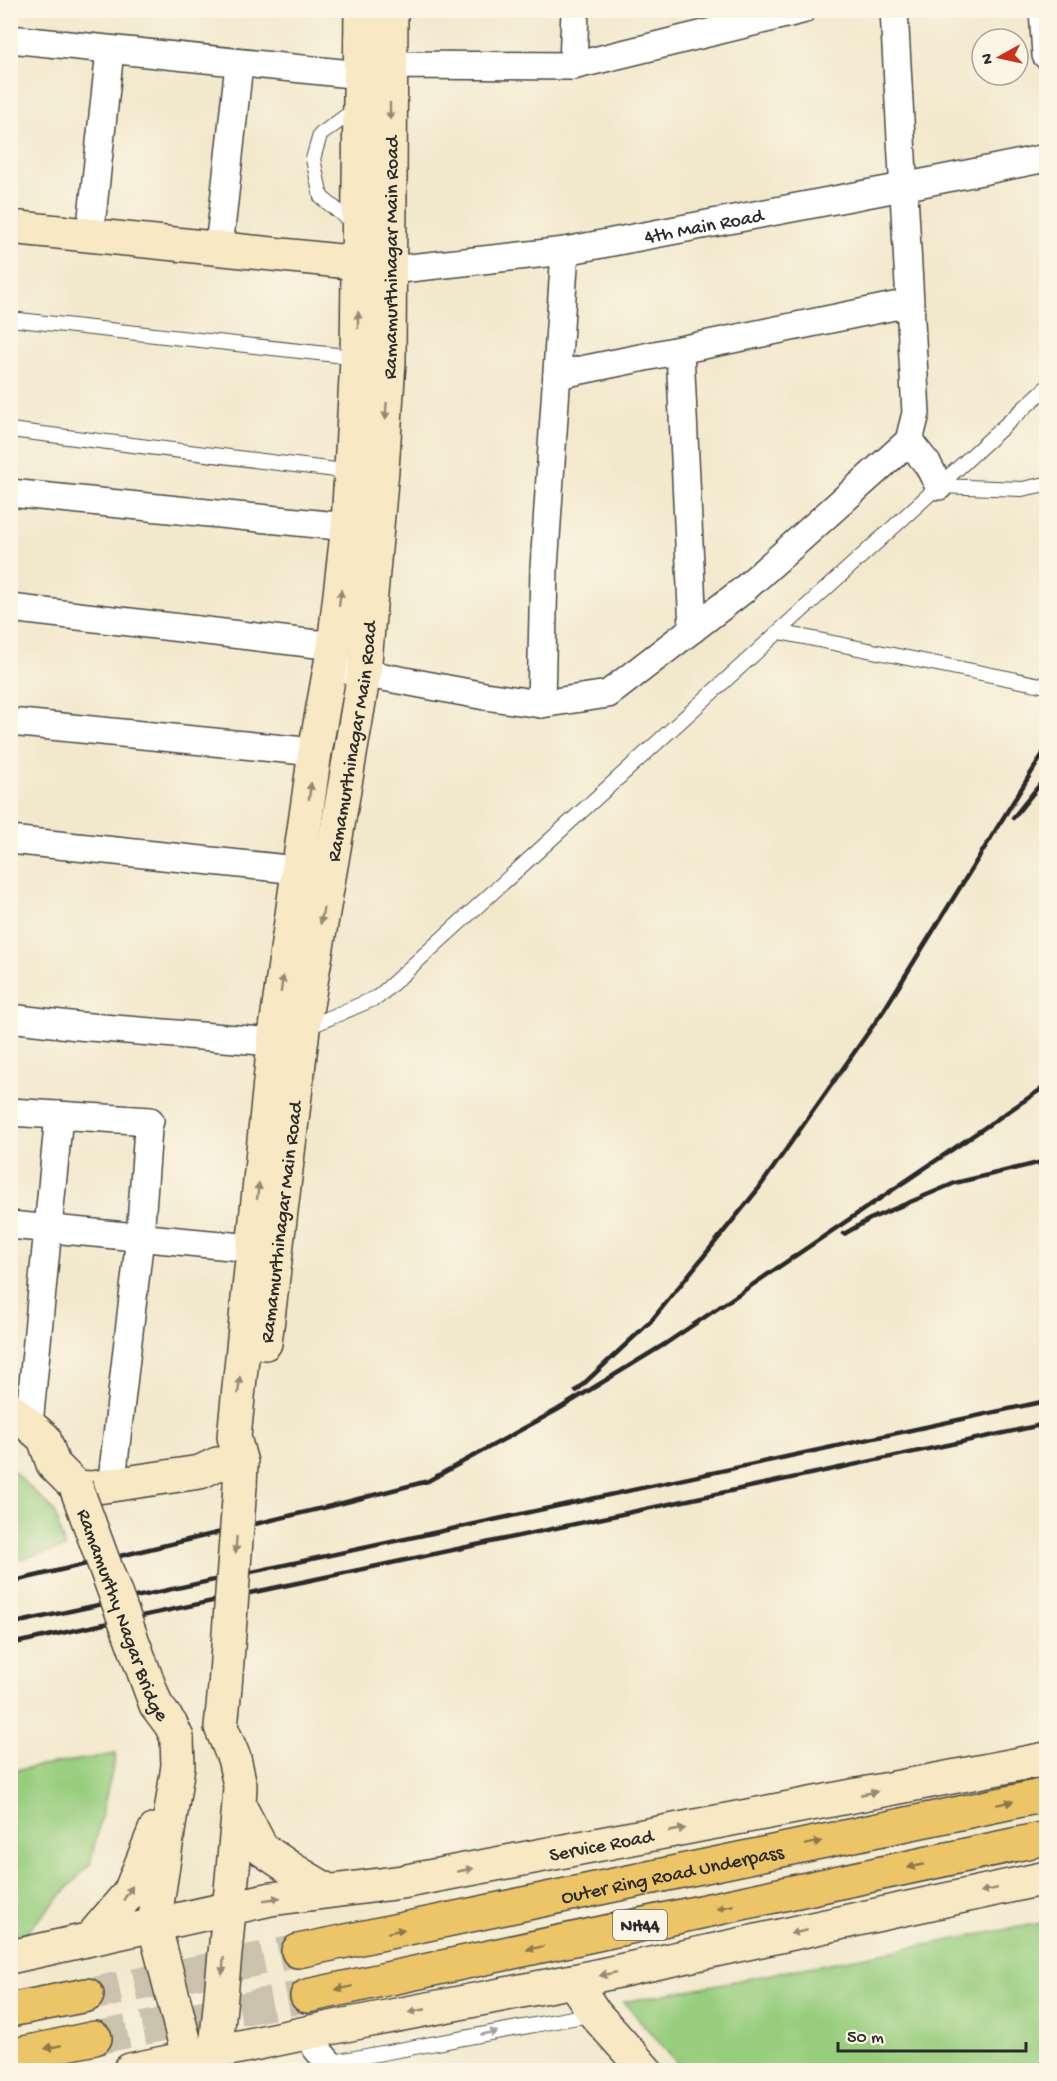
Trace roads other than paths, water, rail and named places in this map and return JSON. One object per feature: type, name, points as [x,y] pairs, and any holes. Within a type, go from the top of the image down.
[{"type":"highway","name":"Outer Ring Road Underpass","points":[[298,1951],[1047,1795]]},
{"type":"highway","name":"NH44","points":[[307,1996],[1047,1838]]},
{"type":"highway","points":[[10,2010],[87,1995]]},
{"type":"highway","points":[[10,2056],[95,2038]]},
{"type":"main road","name":"Ramamurthinagar Main Road","points":[[314,872],[315,752],[332,657],[363,528],[389,361],[391,270],[360,10]]},
{"type":"main road","name":"Ramamurthinagar Main Road","points":[[202,2063],[228,1908],[240,1805],[240,1785],[234,1758],[221,1727],[225,1687],[234,1437],[252,1248],[314,872],[364,673],[363,528],[352,472],[359,263],[357,226],[370,82],[391,10]]},
{"type":"main road","name":"4th Main Road","points":[[10,227],[359,263],[391,270]]},
{"type":"main road","name":"Ramamurthinagar Main Road","points":[[233,1471],[254,1442],[288,1036]]},
{"type":"main road","points":[[17,1423],[41,1462],[92,1488],[200,1473],[233,1471]]},
{"type":"main road","points":[[65,1476],[199,1459],[233,1471]]},
{"type":"main road","name":"Ramamurthy Nagar Bridge","points":[[65,1476],[156,1705],[171,1725],[178,1752]]},
{"type":"main road","points":[[178,1752],[154,1924],[202,2063]]},
{"type":"main road","points":[[91,1938],[130,1892],[178,1752]]},
{"type":"main road","name":"Service Road","points":[[10,1957],[272,1899],[402,1882],[1047,1759]]},
{"type":"main road","points":[[240,1805],[262,1849],[328,1891]]},
{"type":"main road","points":[[130,2070],[202,2063],[298,2035],[573,1982],[1047,1878]]},
{"type":"main road","points":[[573,1982],[595,2014],[645,2070]]},
{"type":"main road","points":[[251,2070],[298,2035]]},
{"type":"street","points":[[573,66],[575,10]]},
{"type":"street","points":[[10,39],[239,64],[370,82],[573,66],[706,22],[802,10]]},
{"type":"street","points":[[10,608],[332,657],[364,673],[485,696],[541,704],[608,694],[742,591],[909,441],[916,413],[894,10]]},
{"type":"street","points":[[1043,10],[1047,55]]},
{"type":"street","points":[[90,235],[110,51]]},
{"type":"street","points":[[219,248],[239,64]]},
{"type":"street","name":"4th Main Road","points":[[391,270],[565,251],[903,188],[1047,158]]},
{"type":"street","points":[[541,704],[544,568],[565,251]]},
{"type":"street","points":[[557,375],[909,303]]},
{"type":"street","points":[[680,351],[693,629]]},
{"type":"street","points":[[909,441],[939,486]]},
{"type":"street","points":[[10,493],[363,528]]},
{"type":"street","points":[[10,722],[315,752]]},
{"type":"street","points":[[10,840],[314,872]]},
{"type":"street","points":[[10,1018],[90,1027],[288,1036]]},
{"type":"street","points":[[10,1112],[149,1125],[140,1237],[113,1471]]},
{"type":"street","points":[[17,1423],[47,1228],[59,1115]]},
{"type":"street","points":[[10,1224],[252,1248]]},
{"type":"street","points":[[298,2035],[316,2048],[331,2066]]},
{"type":"lane","points":[[357,226],[321,197],[313,159],[320,135],[370,82]]},
{"type":"lane","points":[[10,318],[357,359]]},
{"type":"lane","points":[[288,1036],[378,997],[1047,388]]},
{"type":"lane","points":[[10,430],[352,472]]},
{"type":"lane","points":[[939,486],[1022,489],[1047,484]]},
{"type":"lane","points":[[779,632],[1047,686]]},
{"type":"lane","points":[[331,2066],[595,2014]]},
{"type":"tunnel","points":[[87,1995],[298,1951]]},
{"type":"tunnel","points":[[95,2038],[307,1996]]},
{"type":"railway","points":[[576,1391],[652,1320],[759,1188],[884,1010],[1046,749]]},
{"type":"railway","points":[[1013,818],[1046,777]]},
{"type":"railway","points":[[10,1582],[428,1481],[557,1410],[665,1344],[1046,1086]]},
{"type":"railway","points":[[844,1234],[870,1219],[955,1183],[1046,1161]]},
{"type":"railway","points":[[10,1624],[1046,1401]]},
{"type":"railway","points":[[10,1644],[1046,1424]]}]
